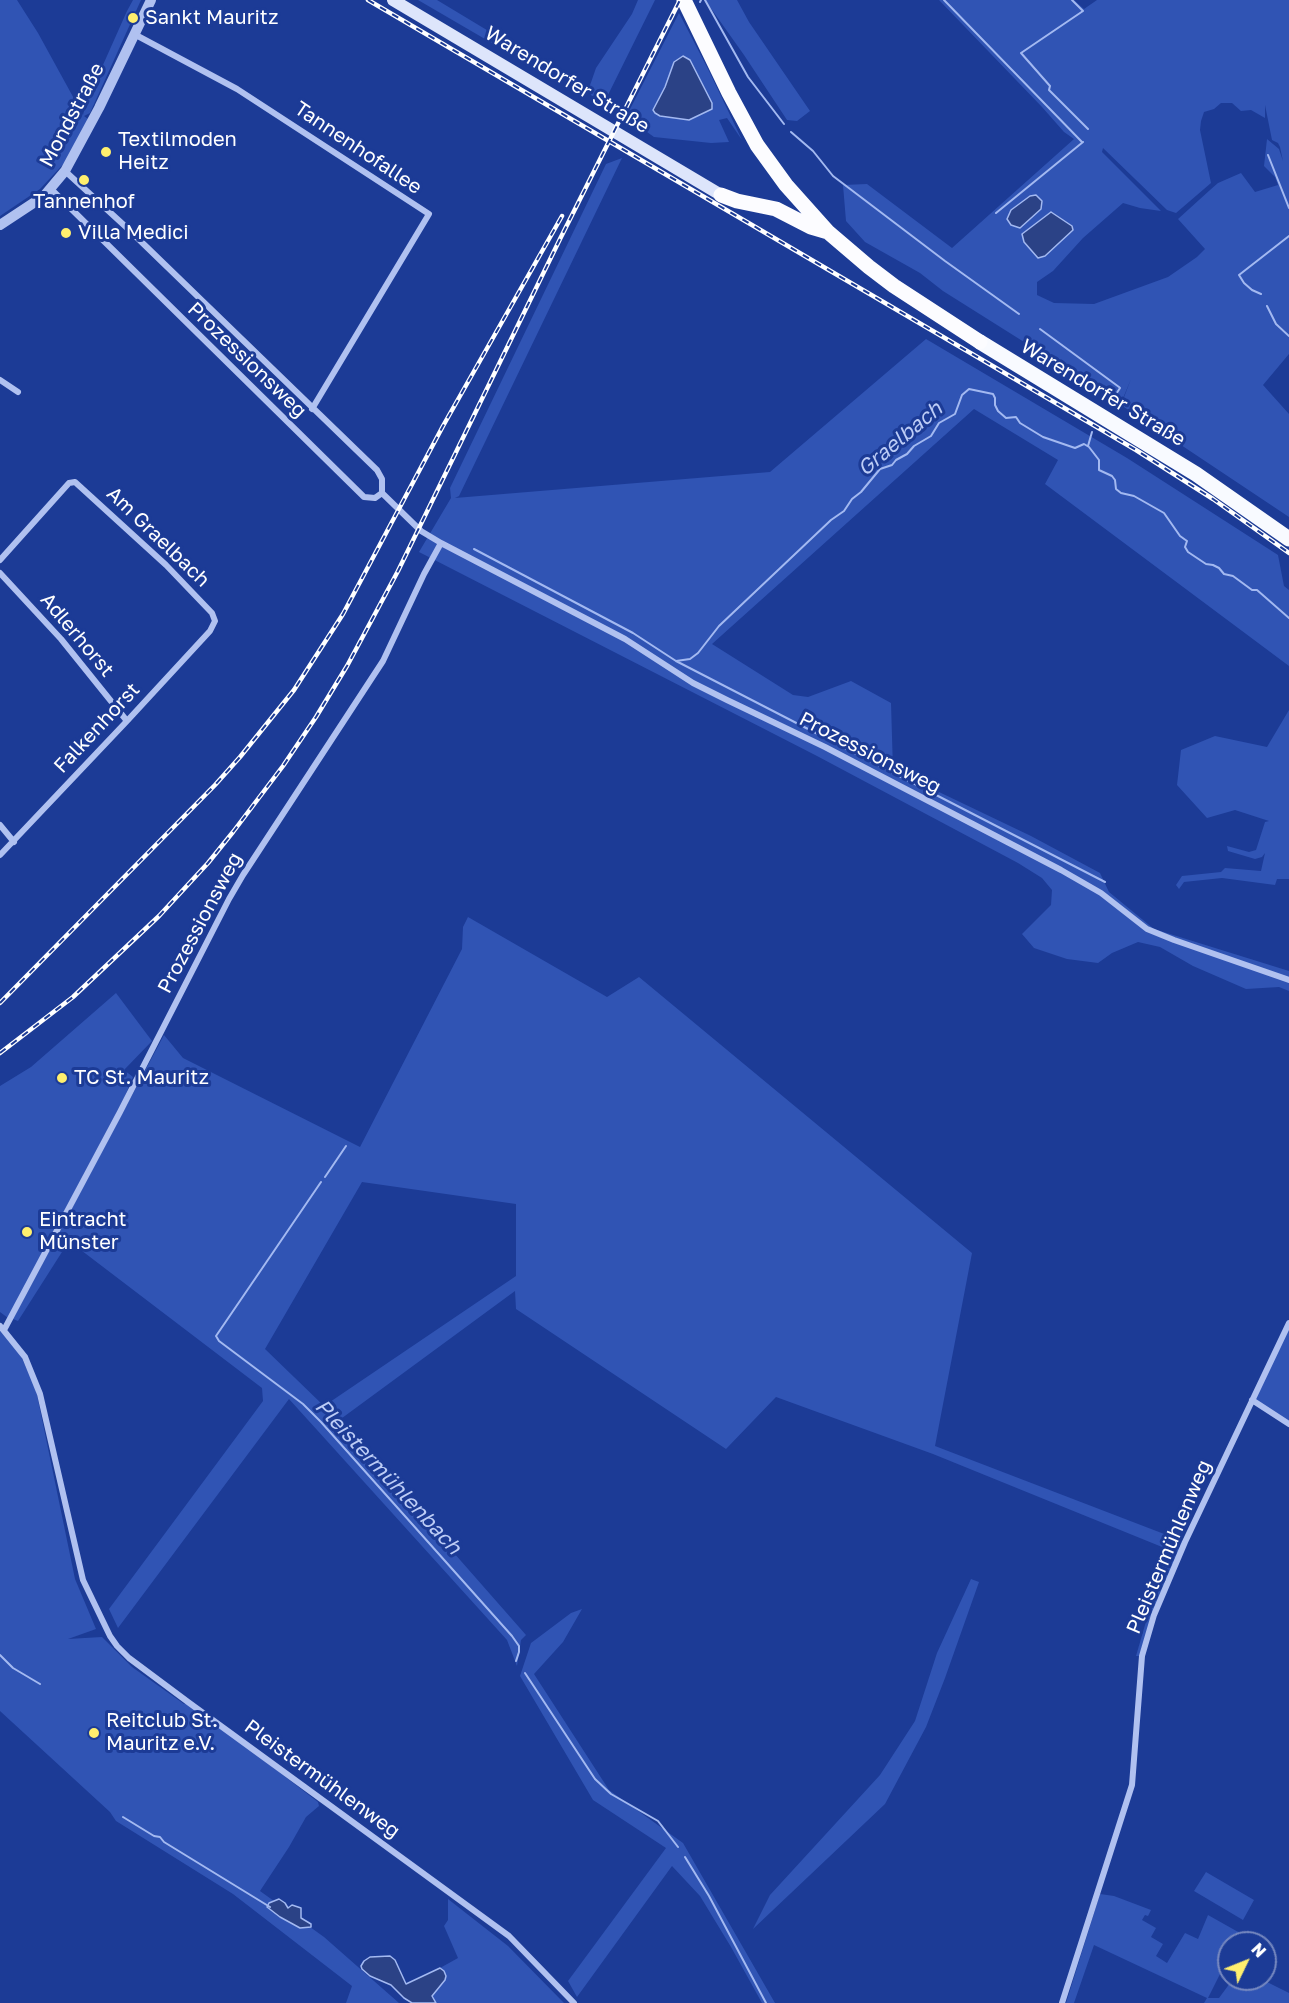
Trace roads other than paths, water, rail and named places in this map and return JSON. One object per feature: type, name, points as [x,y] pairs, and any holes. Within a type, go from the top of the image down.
[{"type":"highway","points":[[684,0],[729,93],[761,151],[786,185],[828,232]]},
{"type":"highway","points":[[721,195],[737,201],[776,208],[811,227],[828,232]]},
{"type":"highway","name":"Warendorfer Straße","points":[[828,232],[894,286],[980,342]]},
{"type":"main road","name":"Warendorfer Straße","points":[[393,0],[721,195]]},
{"type":"main road","name":"Warendorfer Straße","points":[[980,342],[1196,474],[1289,539]]},
{"type":"street","name":"Mondstraße","points":[[0,225],[51,189],[65,171],[99,108],[151,0]]},
{"type":"street","name":"Tannenhofallee","points":[[134,34],[237,89],[429,214],[312,409]]},
{"type":"street","name":"Prozessionsweg","points":[[65,171],[377,470],[382,479],[382,493],[421,531],[625,639],[693,682],[825,747],[1061,870],[1101,893],[1147,929],[1289,980]]},
{"type":"street","name":"Prozessionsweg","points":[[51,189],[363,497],[375,498],[382,493]]},
{"type":"street","points":[[0,380],[18,392]]},
{"type":"street","name":"Am Graelbach","points":[[0,560],[73,481],[78,483],[166,565],[212,613],[215,621]]},
{"type":"street","name":"Prozessionsweg","points":[[2,1328],[120,1112],[234,891],[383,662],[441,543]]},
{"type":"street","name":"Adlerhorst","points":[[0,573],[61,639],[126,721]]},
{"type":"street","name":"Falkenhorst","points":[[0,855],[212,628],[215,621]]},
{"type":"street","points":[[0,825],[14,842]]},
{"type":"street","name":"Pleistermühlenweg","points":[[1062,2003],[1132,1785],[1142,1656],[1154,1615],[1185,1542],[1289,1323]]},
{"type":"street","name":"Pleistermühlenweg","points":[[2,1328],[25,1357],[40,1394],[83,1580],[117,1646],[129,1658],[188,1702],[509,1936],[574,2003]]},
{"type":"street","points":[[1252,1400],[1289,1424]]},
{"type":"waterway","points":[[705,0],[748,77],[784,124]]},
{"type":"waterway","points":[[944,0],[1082,142]]},
{"type":"waterway","points":[[1072,0],[1083,11],[1021,53],[1050,86],[1049,90],[1088,129]]},
{"type":"waterway","points":[[791,132],[813,151],[833,176],[1019,314]]},
{"type":"waterway","points":[[996,213],[1083,142]]},
{"type":"waterway","points":[[1268,155],[1289,208]]},
{"type":"waterway","points":[[1261,294],[1252,290],[1239,275],[1289,236]]},
{"type":"waterway","points":[[1267,306],[1276,324],[1289,336]]},
{"type":"waterway","points":[[1040,329],[1120,388],[1111,402]]},
{"type":"waterway","name":"Graelbach","points":[[676,661],[690,659],[698,653],[719,626],[831,520],[844,511],[880,469],[892,465],[914,446],[931,436],[939,423],[955,414],[962,395],[969,389],[993,394],[998,411],[1006,418],[1016,417],[1020,423],[1043,437],[1075,448],[1084,444],[1089,447],[1099,460],[1099,470],[1112,476],[1116,489],[1164,513],[1180,536],[1187,541],[1185,547],[1188,552],[1206,564],[1219,568],[1224,574],[1233,576],[1252,590],[1257,590],[1289,618]]},
{"type":"waterway","points":[[1088,446],[1092,432]]},
{"type":"waterway","points":[[474,549],[633,633],[676,661],[1105,882]]},
{"type":"waterway","name":"Pleistermühlenbach","points":[[325,1177],[346,1146]]},
{"type":"waterway","name":"Pleistermühlenbach","points":[[321,1182],[216,1336],[219,1341],[303,1404],[321,1422],[512,1636],[519,1646],[516,1661]]},
{"type":"waterway","points":[[0,1655],[13,1668],[40,1684]]},
{"type":"waterway","name":"Pleistermühlenbach","points":[[525,1673],[595,1779],[611,1794],[658,1821],[678,1847]]},
{"type":"waterway","points":[[123,1817],[154,1836],[160,1837],[164,1842],[270,1907]]},
{"type":"waterway","name":"Pleistermühlenbach","points":[[685,1857],[709,1896],[766,2003]]},
{"type":"railway","points":[[368,0],[1136,450],[1213,499],[1289,553]]},
{"type":"railway","points":[[0,1053],[73,997],[159,916],[233,832],[283,766],[316,717],[347,666],[398,571],[680,0]]},
{"type":"railway","points":[[0,1003],[215,785],[294,690],[343,614],[443,426],[562,216]]},
{"type":"place","name":"Sankt Mauritz","points":[[133,18]]},
{"type":"place","name":"Textilmoden Heitz","points":[[106,152]]},
{"type":"place","name":"Tannenhof","points":[[84,180]]},
{"type":"place","name":"Villa Medici","points":[[66,233]]},
{"type":"place","name":"TC St. Mauritz","points":[[62,1078]]},
{"type":"place","name":"Eintracht Münster","points":[[27,1232]]},
{"type":"place","name":"Reitclub St. Mauritz e.V.","points":[[94,1733]]}]
